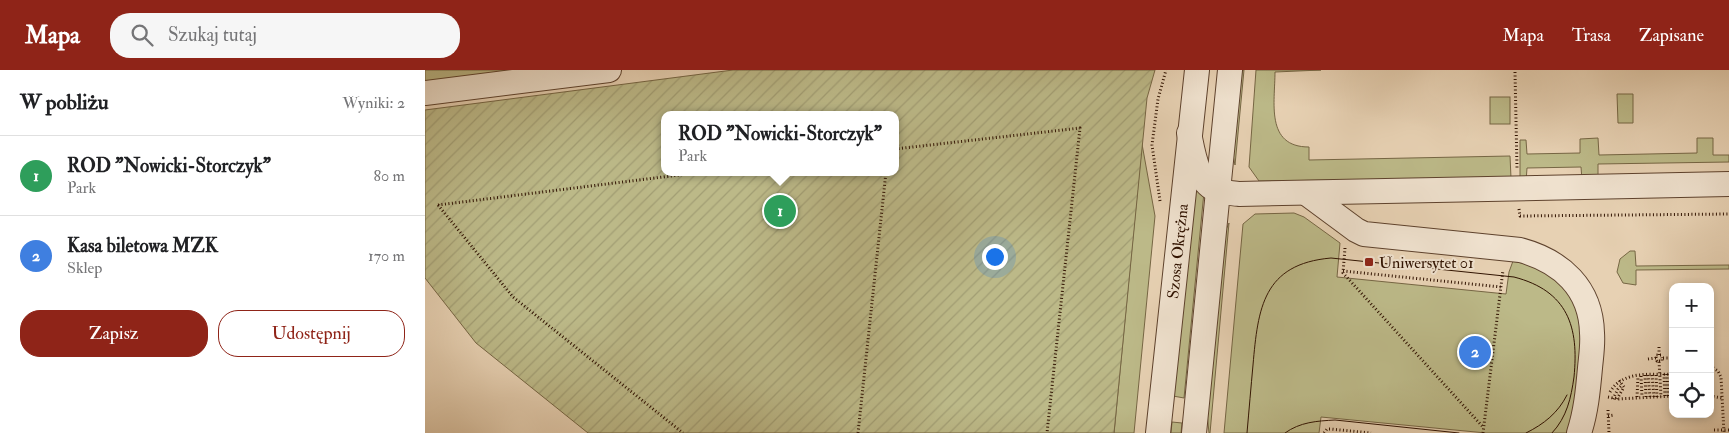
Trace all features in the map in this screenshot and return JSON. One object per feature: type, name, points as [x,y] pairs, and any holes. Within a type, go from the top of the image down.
[{"type":"street","points":[[425,93],[609,70]]},
{"type":"street","name":"Szosa Okrężna","points":[[1158,433],[1197,70]]},
{"type":"street","points":[[1195,433],[1230,70]]},
{"type":"street","points":[[1189,134],[1201,175],[1209,186],[1218,191],[1239,194],[1729,184]]},
{"type":"street","points":[[1306,193],[1364,234],[1520,250],[1541,256],[1557,265],[1580,290],[1587,306],[1592,328],[1586,410],[1579,433]]},
{"type":"path","points":[[1161,204],[1151,145],[1158,99],[1166,70]]},
{"type":"path","points":[[899,149],[1080,128],[1047,433]]},
{"type":"path","points":[[671,176],[438,205],[513,297],[683,433]]},
{"type":"path","points":[[858,433],[887,176]]},
{"type":"path","points":[[1344,243],[1343,272],[1483,427]]},
{"type":"path","points":[[1483,433],[1503,268]]},
{"type":"path","points":[[1343,272],[1501,287]]},
{"type":"path","points":[[1659,347],[1656,375],[1659,397]]},
{"type":"path","points":[[1648,358],[1669,358]]},
{"type":"path","points":[[1714,369],[1720,373],[1724,432]]},
{"type":"path","points":[[1609,433],[1608,416],[1613,388],[1628,377],[1656,375]]},
{"type":"path","points":[[1656,375],[1659,397]]},
{"type":"path","points":[[1656,375],[1659,397]]},
{"type":"path","points":[[1656,375],[1659,397]]},
{"type":"path","points":[[1656,375],[1659,397]]},
{"type":"path","points":[[1637,398],[1656,375]]},
{"type":"path","points":[[1613,388],[1618,392],[1637,398],[1659,397]]},
{"type":"path","points":[[1613,388],[1618,392]]},
{"type":"path","points":[[1613,388],[1618,392]]},
{"type":"path","points":[[1714,396],[1722,398]]},
{"type":"path","points":[[1608,416],[1614,415]]},
{"type":"path","points":[[1325,433],[1330,429],[1371,433]]},
{"type":"path","points":[[1714,430],[1724,432],[1729,430]]},
{"type":"shaded area","points":[[425,70],[553,70],[425,89]]},
{"type":"shaded area","points":[[733,70],[1155,70],[1147,98],[1114,433],[588,433],[476,343],[425,278],[425,110]]},
{"type":"shaded area","points":[[1241,70],[1244,70],[1235,165],[1233,155]]},
{"type":"shaded area","points":[[1256,70],[1321,70],[1275,72],[1275,121],[1285,140],[1295,145],[1309,147],[1309,160],[1510,156],[1511,178],[1259,181],[1249,167]]},
{"type":"shaded area","points":[[1617,94],[1633,94],[1633,123],[1618,123]]},
{"type":"shaded area","points":[[1490,97],[1510,97],[1510,124],[1490,124]]},
{"type":"shaded area","points":[[1598,138],[1599,155],[1697,153],[1697,138],[1713,138],[1713,155],[1729,155],[1729,162],[1598,164],[1598,180],[1582,180],[1581,167],[1527,168],[1526,182],[1520,182],[1520,140],[1526,140],[1527,154],[1580,153],[1580,139]]},
{"type":"shaded area","points":[[1142,144],[1155,216],[1134,433],[1114,433]]},
{"type":"shaded area","points":[[1196,180],[1204,192],[1184,398],[1173,396]]},
{"type":"shaded area","points":[[1294,213],[1304,217],[1340,243],[1337,277],[1506,294],[1509,272],[1513,261],[1535,266],[1558,280],[1572,297],[1585,339],[1569,433],[1486,433],[1321,417],[1319,433],[1224,433],[1243,224],[1255,214]]},
{"type":"shaded area","points":[[1229,223],[1209,433],[1207,413],[1225,232]]},
{"type":"shaded area","points":[[1630,251],[1635,251],[1636,266],[1729,265],[1729,269],[1636,270],[1636,285],[1623,283],[1617,272],[1620,259]]},
{"type":"shaded area","points":[[1172,422],[1182,423],[1181,433],[1171,433]]},
{"type":"tram line","points":[[1247,433],[1255,344],[1262,308],[1268,292],[1278,279],[1291,269],[1308,262],[1331,258],[1514,277],[1532,283],[1547,292],[1558,302],[1566,314],[1571,327],[1575,359],[1570,400],[1561,420],[1552,433]]},
{"type":"tram line","points":[[1526,433],[1550,417],[1567,395]]},
{"type":"tram line","points":[[1285,433],[1303,424],[1335,420],[1459,433]]},
{"type":"place","name":"ROD \"Nowicki-Storczyk\"","points":[[780,211]]},
{"type":"place","name":"Uniwersytet 01","points":[[1369,262]]},
{"type":"place","name":"Kasa biletowa MZK","points":[[1475,352]]}]
